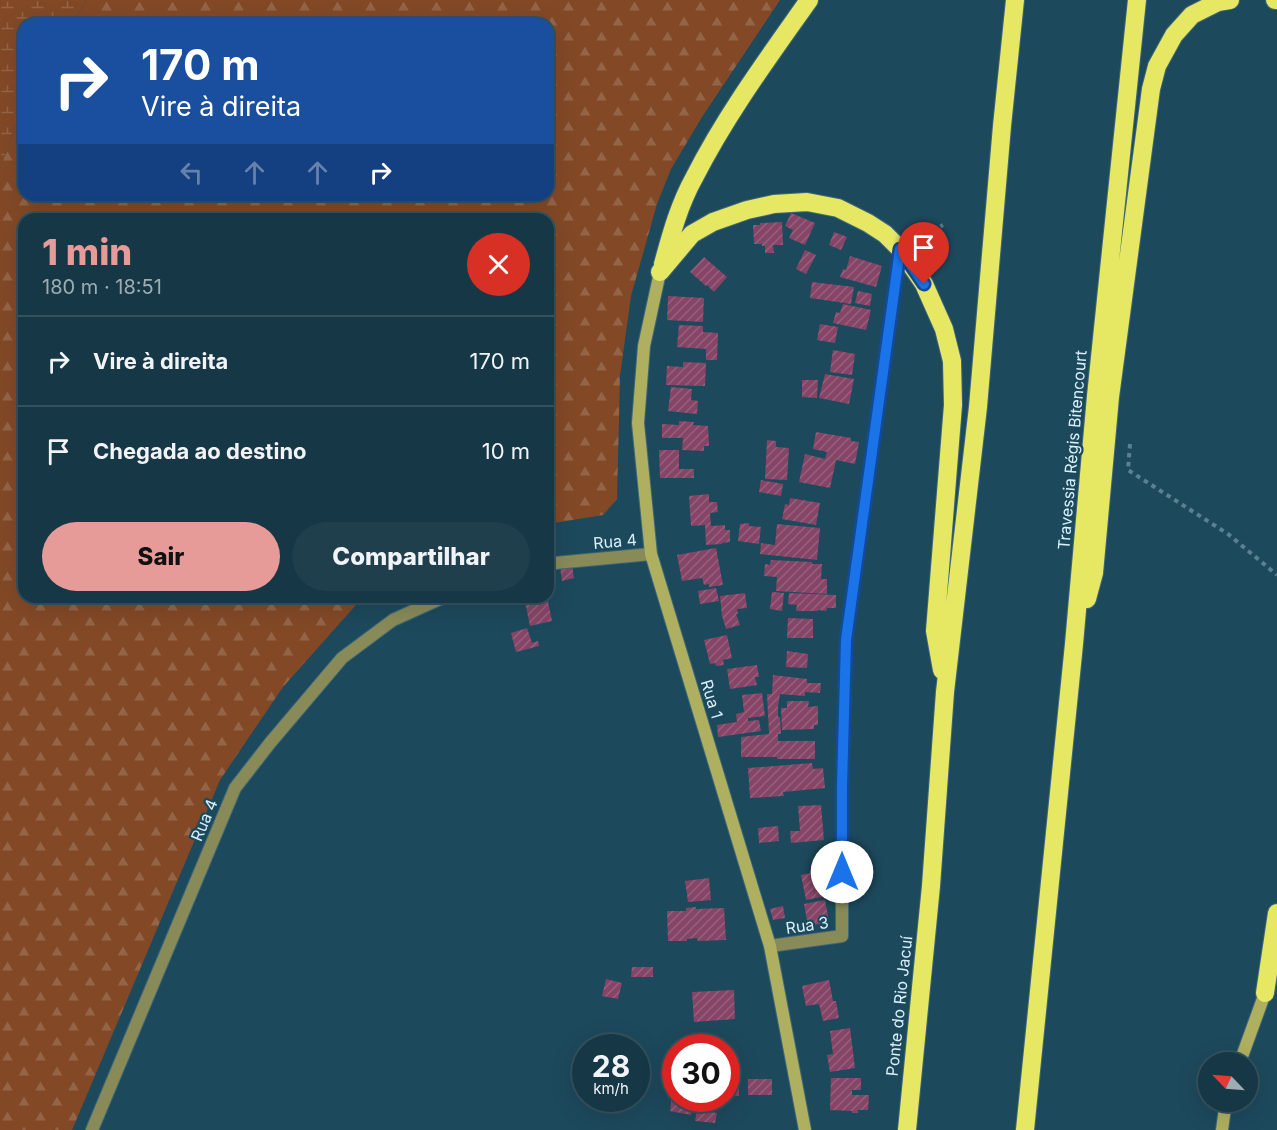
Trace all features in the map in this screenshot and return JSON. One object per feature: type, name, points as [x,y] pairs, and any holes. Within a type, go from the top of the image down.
[{"type":"highway","points":[[660,272],[673,227],[693,179],[734,107],[809,0]]},
{"type":"highway","points":[[945,692],[978,407],[1015,0]]},
{"type":"highway","name":"Travessia Régis Bitencourt","points":[[1025,1130],[1137,0]]},
{"type":"highway","points":[[1074,644],[1094,573],[1110,397],[1157,66],[1174,35],[1192,15],[1218,2],[1230,0]]},
{"type":"highway","points":[[660,272],[692,234],[712,222],[774,204],[807,202],[838,208],[885,234],[900,249],[924,284],[944,329],[952,361],[954,405],[935,631],[945,692]]},
{"type":"highway","name":"Ponte do Rio Jacuí","points":[[907,1130],[931,886],[945,692]]},
{"type":"highway","points":[[1265,993],[1277,913]]},
{"type":"street","name":"Rua 3","points":[[770,946],[842,936],[842,787],[846,640],[900,249]]},
{"type":"street","name":"Rua 1","points":[[660,272],[644,345],[638,423],[651,554],[770,946],[806,1130]]},
{"type":"street","name":"Rua 4","points":[[554,563],[651,554]]},
{"type":"street","name":"Rua 4","points":[[92,1130],[235,788],[342,658],[393,620],[431,603]]},
{"type":"street","points":[[1244,1052],[1277,966]]},
{"type":"street","points":[[1222,1130],[1224,1112]]},
{"type":"path","points":[[900,249],[943,225]]},
{"type":"path","points":[[1130,435],[1128,470],[1228,534],[1277,575]]},
{"type":"green space","points":[[0,0],[86,0],[76,18],[18,18],[18,122],[0,169]]},
{"type":"green space","points":[[86,0],[780,0],[702,117],[671,169],[657,204],[631,296],[620,376],[617,499],[603,515],[554,523],[554,213],[18,213],[18,603],[358,603],[283,687],[220,780],[72,1130],[0,1130],[0,169],[18,122],[18,201],[554,201],[554,18],[76,18]]},
{"type":"building","points":[[791,213],[815,223],[805,245],[789,238],[793,230],[785,226]]},
{"type":"building","points":[[782,222],[783,245],[773,245],[774,253],[765,253],[765,246],[754,244],[753,225]]},
{"type":"building","points":[[834,232],[847,237],[841,250],[829,245]]},
{"type":"building","points":[[805,250],[816,255],[806,274],[796,269]]},
{"type":"building","points":[[850,256],[882,266],[876,287],[840,277],[843,269],[846,270]]},
{"type":"building","points":[[704,257],[727,277],[714,292],[690,272]]},
{"type":"building","points":[[812,282],[854,287],[851,304],[810,298]]},
{"type":"building","points":[[858,291],[872,294],[870,306],[855,303]]},
{"type":"building","points":[[668,296],[704,298],[703,322],[667,320]]},
{"type":"building","points":[[843,304],[871,310],[866,330],[833,323],[836,312],[840,313]]},
{"type":"building","points":[[820,324],[838,327],[835,343],[817,340]]},
{"type":"building","points":[[679,325],[703,326],[703,332],[718,333],[717,360],[706,360],[706,349],[677,347]]},
{"type":"building","points":[[833,350],[855,354],[852,375],[830,372]]},
{"type":"building","points":[[683,362],[706,363],[705,386],[666,385],[667,366],[683,367]]},
{"type":"building","points":[[825,374],[854,379],[849,404],[819,398]]},
{"type":"building","points":[[802,380],[818,380],[817,398],[802,397]]},
{"type":"building","points":[[671,387],[692,389],[691,400],[698,401],[697,414],[668,411]]},
{"type":"building","points":[[679,421],[708,426],[709,446],[704,446],[704,451],[682,450],[683,438],[662,438],[662,424],[679,425]]},
{"type":"building","points":[[816,432],[851,438],[851,441],[859,442],[855,464],[836,460],[830,488],[799,482],[805,454],[825,459],[827,452],[813,449]]},
{"type":"building","points":[[767,440],[776,441],[776,447],[789,448],[787,480],[765,479]]},
{"type":"building","points":[[659,450],[679,450],[679,469],[694,469],[694,478],[660,478]]},
{"type":"building","points":[[761,480],[783,484],[781,496],[759,492]]},
{"type":"building","points":[[709,494],[709,502],[717,502],[718,512],[710,513],[711,526],[725,525],[725,530],[730,530],[730,542],[706,545],[705,525],[691,526],[689,496]]},
{"type":"building","points":[[790,498],[820,503],[816,525],[782,519],[785,504],[789,505]]},
{"type":"building","points":[[749,523],[749,526],[761,527],[759,544],[738,541],[740,524]]},
{"type":"building","points":[[777,524],[820,528],[817,560],[760,554],[761,543],[775,545]]},
{"type":"building","points":[[716,548],[723,585],[709,587],[709,584],[704,585],[702,578],[682,581],[677,555]]},
{"type":"building","points":[[771,560],[822,564],[821,579],[827,579],[827,594],[776,591],[777,577],[764,576],[765,564],[770,565]]},
{"type":"building","points":[[572,565],[574,578],[562,581],[560,567]]},
{"type":"building","points":[[716,588],[719,601],[700,604],[698,591]]},
{"type":"building","points":[[772,592],[784,593],[782,611],[770,609]]},
{"type":"building","points":[[745,593],[747,608],[737,609],[738,614],[736,614],[740,625],[726,629],[720,596]]},
{"type":"building","points":[[789,593],[836,595],[836,608],[827,608],[826,611],[796,611],[797,605],[788,604]]},
{"type":"building","points":[[525,603],[548,603],[552,621],[530,626]]},
{"type":"building","points":[[788,618],[813,619],[813,638],[787,638]]},
{"type":"building","points":[[527,628],[532,643],[538,641],[539,646],[516,652],[511,633]]},
{"type":"building","points":[[727,635],[732,658],[723,660],[724,665],[710,664],[704,640]]},
{"type":"building","points":[[787,651],[808,654],[807,668],[786,667]]},
{"type":"building","points":[[757,665],[759,677],[755,677],[757,685],[730,689],[727,669]]},
{"type":"building","points":[[773,675],[807,679],[807,683],[821,683],[820,693],[805,692],[805,696],[780,694],[778,706],[781,734],[778,734],[778,741],[815,741],[815,759],[741,757],[741,737],[769,734],[767,694],[772,694]]},
{"type":"building","points":[[762,693],[765,716],[748,718],[748,721],[759,720],[761,731],[718,737],[717,725],[737,722],[736,714],[744,712],[742,695]]},
{"type":"building","points":[[787,701],[809,701],[808,707],[818,706],[818,725],[814,725],[814,729],[782,730],[781,708],[787,708]]},
{"type":"building","points":[[812,763],[813,769],[823,768],[825,788],[783,792],[784,796],[750,798],[748,768]]},
{"type":"building","points":[[821,805],[824,840],[791,843],[790,831],[800,831],[798,806]]},
{"type":"building","points":[[778,826],[779,841],[759,843],[758,828]]},
{"type":"building","points":[[811,873],[814,884],[828,881],[831,895],[806,900],[801,875]]},
{"type":"building","points":[[709,878],[711,900],[688,902],[685,881]]},
{"type":"building","points":[[825,900],[829,922],[808,926],[804,904]]},
{"type":"building","points":[[783,906],[785,918],[773,920],[770,909]]},
{"type":"building","points":[[696,907],[696,909],[724,908],[726,940],[698,941],[697,938],[687,939],[687,941],[668,941],[667,911],[686,911],[686,908]]},
{"type":"building","points":[[632,967],[653,967],[653,977],[631,977]]},
{"type":"building","points":[[606,979],[622,983],[618,999],[602,996]]},
{"type":"building","points":[[829,980],[839,1018],[823,1021],[819,1004],[806,1006],[802,986]]},
{"type":"building","points":[[734,990],[735,1019],[694,1022],[692,992]]},
{"type":"building","points":[[850,1028],[855,1068],[830,1072],[827,1055],[833,1054],[830,1031]]},
{"type":"building","points":[[831,1078],[861,1078],[861,1090],[852,1090],[852,1095],[869,1095],[868,1110],[858,1110],[858,1113],[852,1113],[852,1111],[830,1110]]},
{"type":"building","points":[[748,1079],[772,1079],[772,1095],[748,1095]]},
{"type":"building","points":[[675,1112],[691,1112],[691,1115]]},
{"type":"building","points":[[697,1112],[717,1113],[715,1123],[695,1121]]},
{"type":"route","points":[[842,872],[846,640],[900,249],[924,284]]}]
